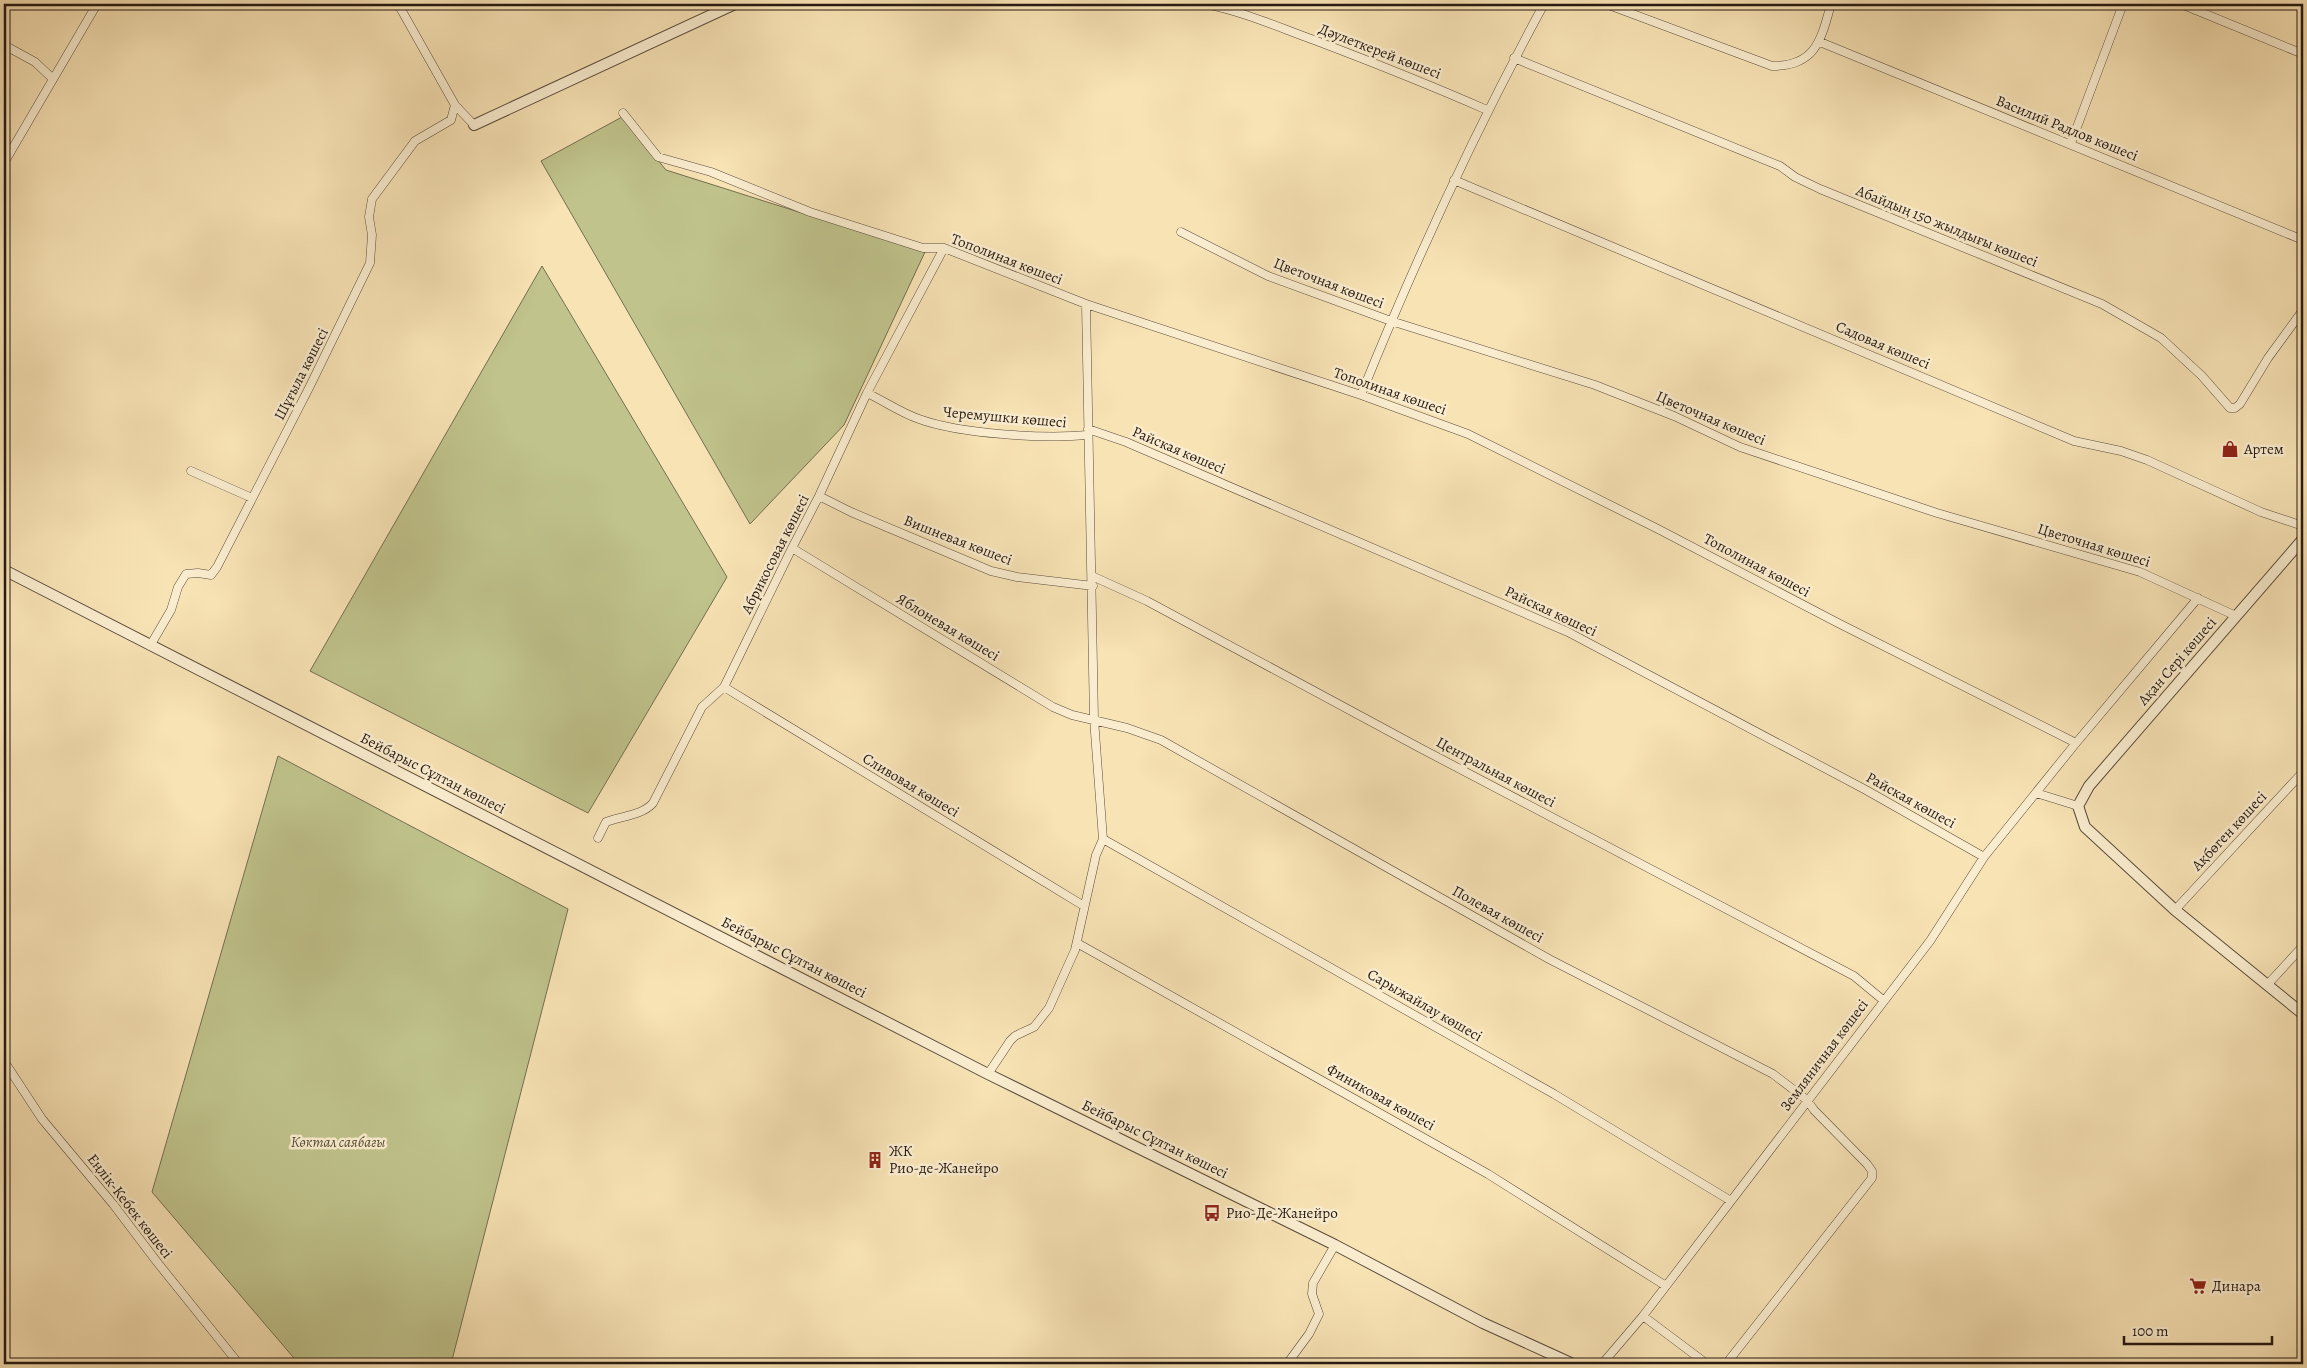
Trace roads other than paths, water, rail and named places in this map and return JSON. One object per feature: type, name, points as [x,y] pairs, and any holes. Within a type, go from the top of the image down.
[{"type":"street","points":[[4,164],[52,78],[97,4]]},
{"type":"street","points":[[398,4],[455,105],[474,125],[735,4]]},
{"type":"street","name":"Дәулеткерей көшесі","points":[[1205,4],[1222,7],[1296,33],[1417,79],[1487,110]]},
{"type":"street","points":[[1362,395],[1391,322],[1454,180],[1487,110],[1544,4]]},
{"type":"street","points":[[1606,4],[1772,66],[1787,66],[1799,62],[1810,55],[1820,42],[1830,4]]},
{"type":"street","points":[[2071,143],[2123,4]]},
{"type":"street","points":[[2181,4],[2303,54]]},
{"type":"street","name":"Василий Радлов көшесі","points":[[1820,42],[2071,143],[2303,240]]},
{"type":"street","points":[[4,45],[35,62],[52,78]]},
{"type":"street","name":"Абайдың 150 жылдығы көшесі","points":[[1514,58],[1766,160],[1820,189],[2102,304],[2161,338],[2202,376],[2230,408],[2235,408],[2240,404],[2268,358],[2303,310]]},
{"type":"street","name":"Шұғыла көшесі","points":[[150,646],[171,610],[178,586],[186,574],[211,575],[217,566],[310,386],[370,263],[372,235],[368,217],[372,199],[389,179],[415,141],[451,120],[455,105]]},
{"type":"street","name":"Тополиная көшесі","points":[[623,113],[658,157],[711,172],[810,212],[924,248],[944,248],[1086,304],[1362,395],[1468,434],[1658,528],[1847,628],[2076,743]]},
{"type":"street","name":"Садовая көшесі","points":[[1454,180],[2074,441],[2121,451],[2147,460],[2262,512],[2303,526]]},
{"type":"street","name":"Цветочная көшесі","points":[[1181,232],[1268,276],[1391,322],[1595,384],[1674,416],[1740,447],[1937,513],[2140,572],[2236,616]]},
{"type":"street","name":"Абрикосовая көшесі","points":[[598,838],[606,822],[624,815],[646,811],[653,803],[702,707],[724,687],[792,548],[820,496],[867,393],[944,248]]},
{"type":"street","points":[[988,1074],[1010,1041],[1015,1036],[1034,1027],[1049,1008],[1077,943],[1096,855],[1103,839],[1094,719],[1093,586],[1086,304]]},
{"type":"street","name":"Черемушки көшесі","points":[[867,393],[917,419],[939,425],[990,432],[1066,437],[1088,432]]},
{"type":"street","name":"Райская көшесі","points":[[1088,432],[1126,442],[1568,632],[1866,790],[1984,857]]},
{"type":"street","points":[[191,471],[252,498]]},
{"type":"street","name":"Вишневая көшесі","points":[[820,496],[851,512],[991,571],[1017,577],[1093,586]]},
{"type":"street","name":"Ақан Сері көшесі","points":[[2078,806],[2089,786],[2303,539]]},
{"type":"street","name":"Яблоневая көшесі","points":[[792,548],[1053,707],[1072,715],[1094,719]]},
{"type":"street","name":"Бейбарыс Сұлтан көшесі","points":[[4,570],[988,1074],[1335,1245],[1483,1323],[1573,1364]]},
{"type":"street","name":"Центральная көшесі","points":[[1092,576],[1147,601],[1420,748],[1854,976],[1883,1000]]},
{"type":"street","name":"Земляничная көшесі","points":[[1602,1364],[1643,1316],[1930,941],[1984,857],[2076,743],[2198,598]]},
{"type":"street","name":"Сливовая көшесі","points":[[724,687],[1084,906]]},
{"type":"street","name":"Полевая көшесі","points":[[1094,719],[1161,740],[1549,959],[1772,1074],[1807,1100],[1814,1110],[1867,1164],[1872,1171],[1872,1178],[1726,1364]]},
{"type":"street","name":"Ақбөген көшесі","points":[[2175,910],[2303,772]]},
{"type":"street","points":[[2036,793],[2078,806],[2085,827],[2175,910],[2303,1014]]},
{"type":"street","name":"Сарыжайлау көшесі","points":[[1103,839],[1554,1094],[1731,1201]]},
{"type":"street","name":"Финиковая көшесі","points":[[1077,943],[1488,1174],[1666,1286]]},
{"type":"street","points":[[2268,984],[2303,946]]},
{"type":"street","name":"Еңлік-Кебек көшесі","points":[[4,1061],[42,1119],[113,1204],[239,1364]]},
{"type":"street","points":[[1287,1364],[1309,1334],[1320,1314],[1312,1294],[1313,1283],[1335,1245]]},
{"type":"street","points":[[1643,1316],[1707,1364]]},
{"type":"place","name":"Артем","points":[[2230,449]]},
{"type":"place","name":"ЖК Рио-де-Жанейро","points":[[875,1160]]},
{"type":"place","name":"Рио-Де-Жанейро","points":[[1212,1213]]},
{"type":"place","name":"Динара","points":[[2198,1286]]},
{"type":"park label","name":"Көктал саябағы","points":[[338,1142]]}]
